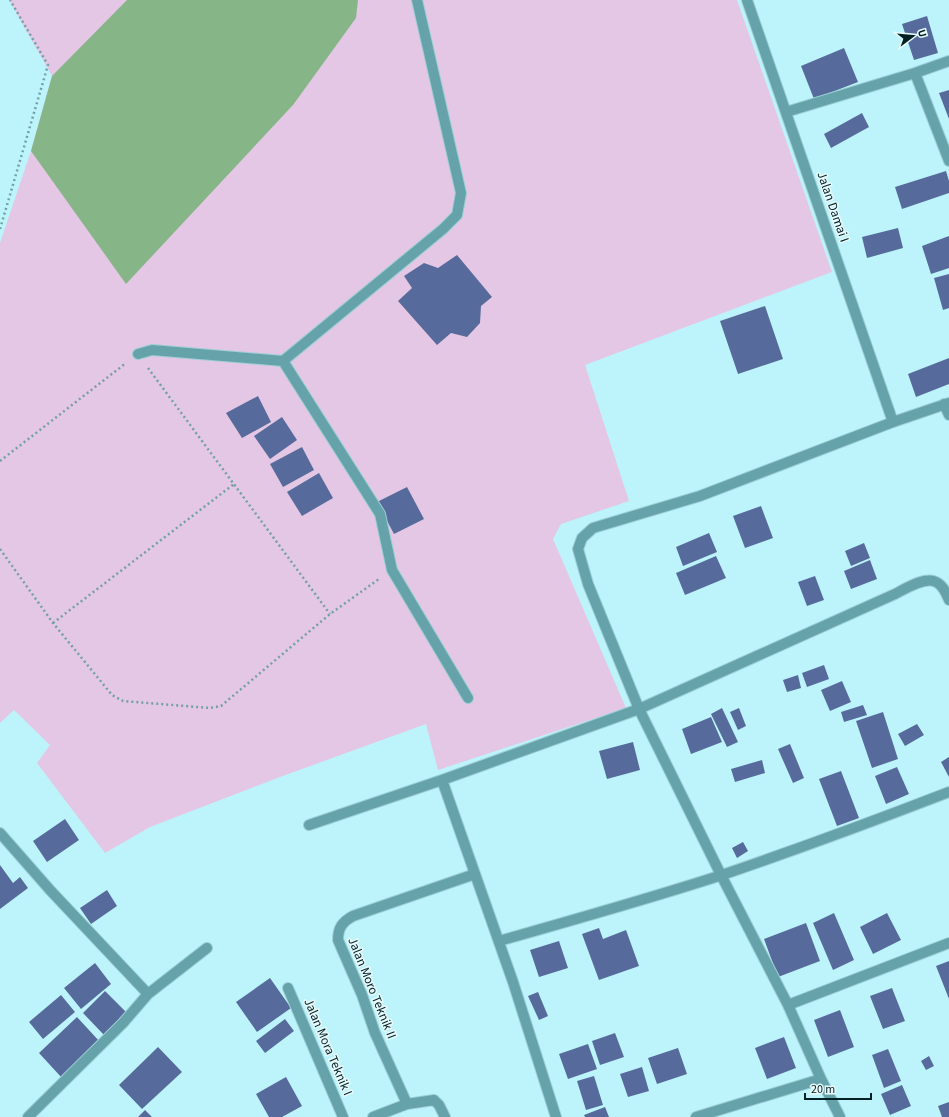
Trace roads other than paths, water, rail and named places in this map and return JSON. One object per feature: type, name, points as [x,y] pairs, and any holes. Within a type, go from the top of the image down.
[{"type":"street","points":[[138,354],[152,350],[283,361],[443,229],[457,214],[462,193],[417,0]]},
{"type":"street","name":"Jalan Damai I","points":[[747,0],[893,422]]},
{"type":"street","points":[[786,112],[949,60]]},
{"type":"street","points":[[915,72],[949,161]]},
{"type":"street","points":[[283,361],[380,514],[392,570],[468,698]]},
{"type":"street","points":[[840,1117],[821,1079],[788,1005],[721,875],[639,709],[588,584],[578,549],[582,538],[593,528],[700,496],[946,403],[949,415]]},
{"type":"street","points":[[309,825],[442,780],[639,709],[927,580],[936,582],[943,588],[949,600]]},
{"type":"street","points":[[442,780],[499,941],[556,1117]]},
{"type":"street","points":[[499,941],[595,914],[721,875],[873,822],[949,792]]},
{"type":"street","points":[[0,834],[50,890],[148,994]]},
{"type":"street","name":"Jalan Moro Teknik II","points":[[407,1104],[375,1033],[362,995],[338,940],[338,931],[346,920],[353,916],[475,874]]},
{"type":"street","points":[[788,1005],[949,943]]},
{"type":"street","points":[[28,1117],[123,1023],[148,994],[207,948]]},
{"type":"street","name":"Jalan Mora Teknik I","points":[[288,988],[343,1117]]},
{"type":"street","points":[[696,1117],[821,1079]]},
{"type":"street","points":[[373,1117],[407,1104],[434,1100],[439,1105],[445,1117]]}]
